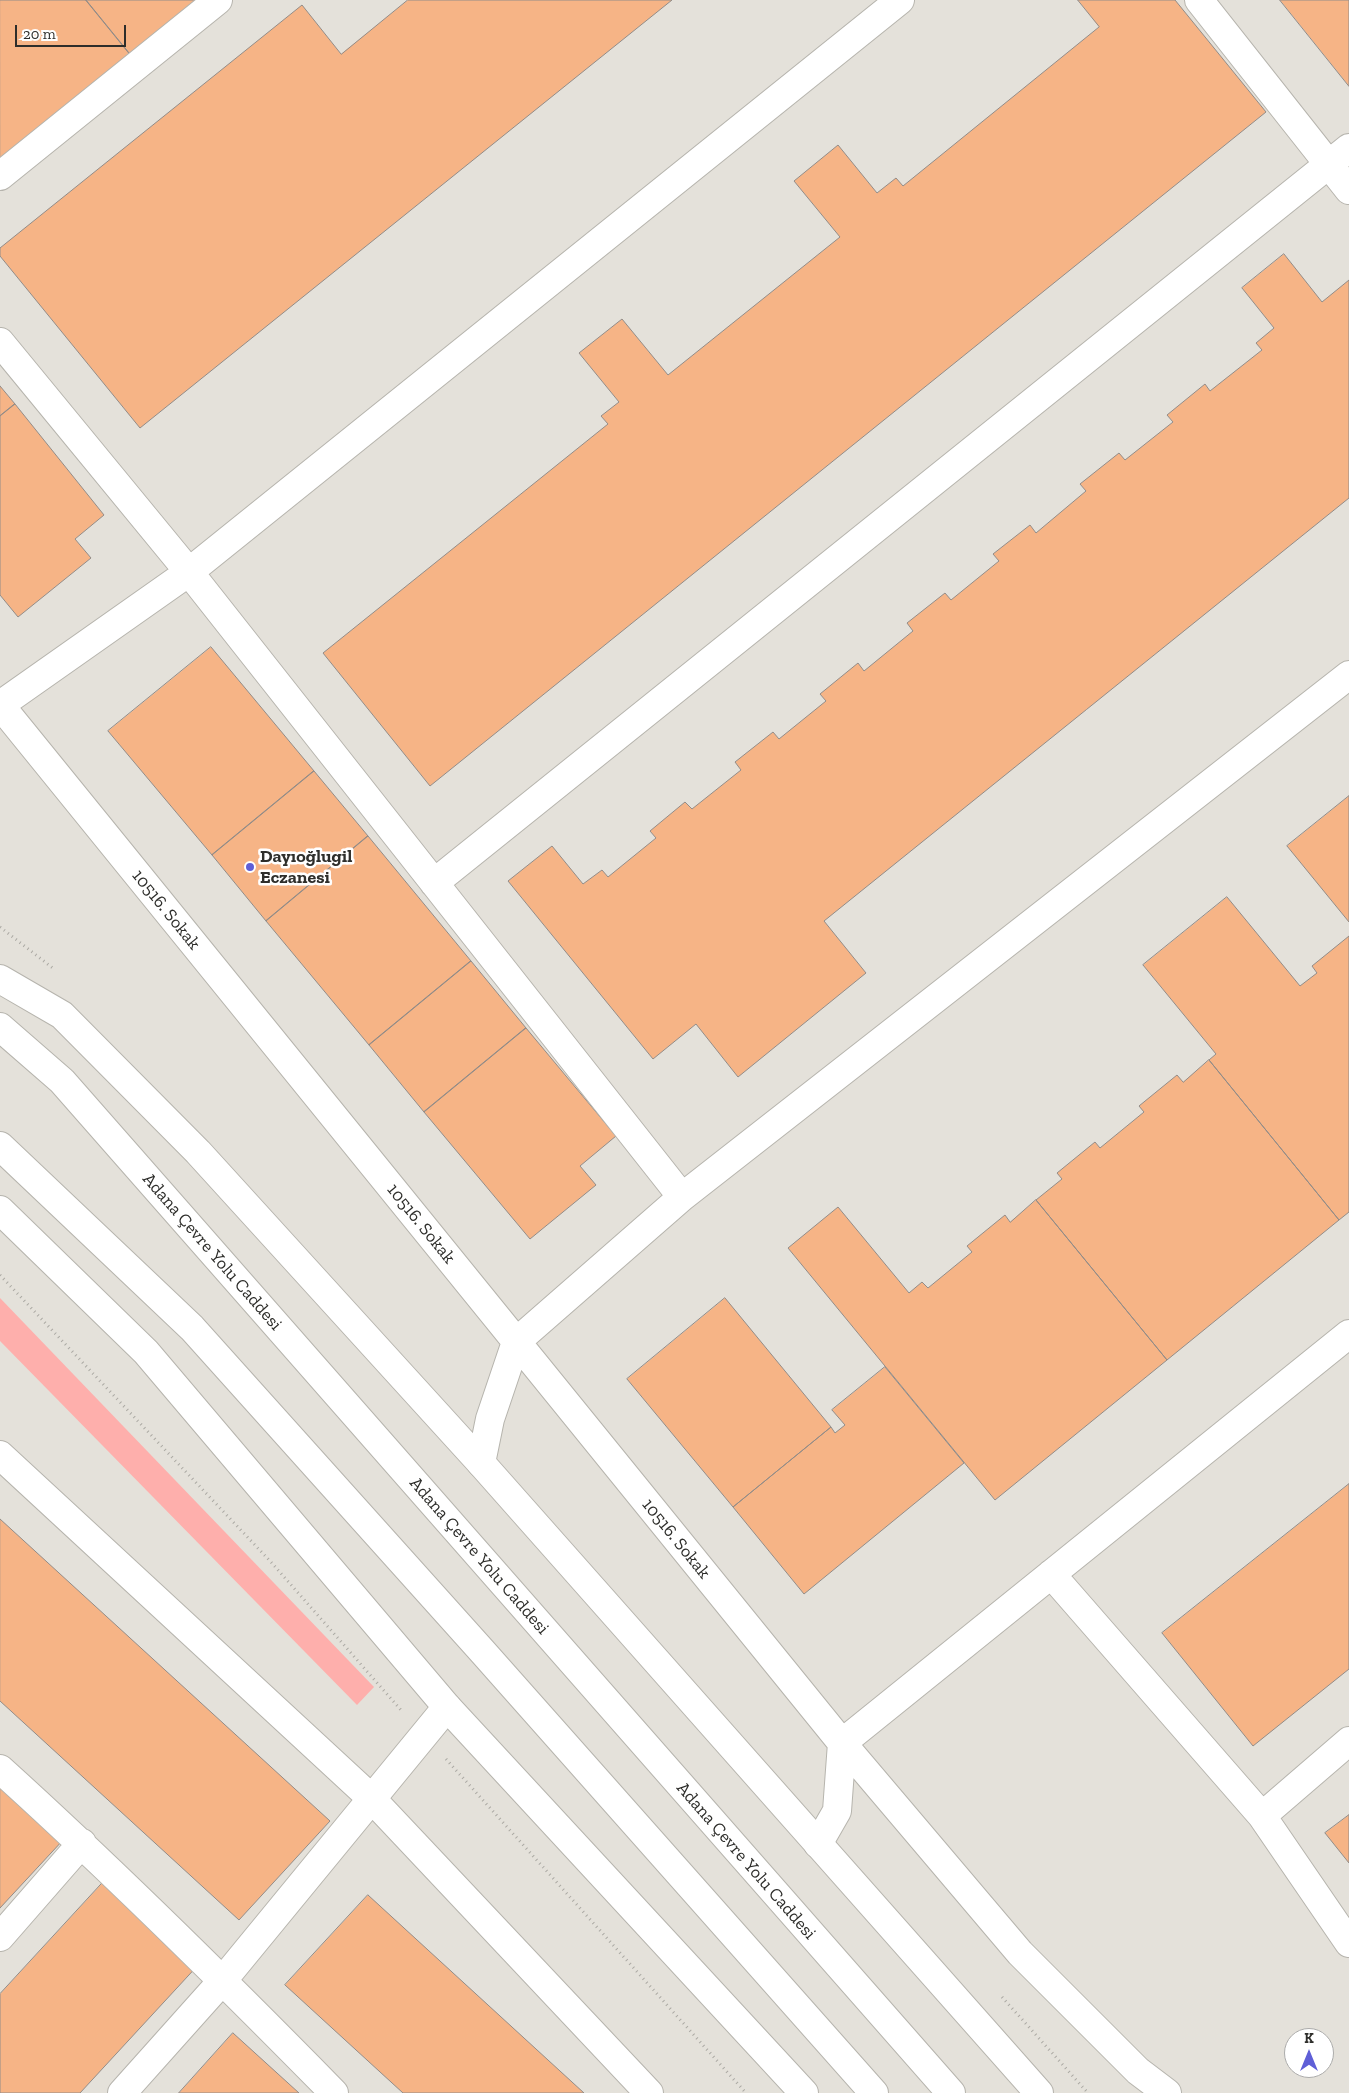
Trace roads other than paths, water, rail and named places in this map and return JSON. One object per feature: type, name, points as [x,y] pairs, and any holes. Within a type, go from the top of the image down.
[{"type":"main road","points":[[0,176],[218,0]]},
{"type":"main road","points":[[0,705],[189,572],[900,0]]},
{"type":"main road","points":[[1199,0],[1339,156],[1349,190]]},
{"type":"main road","points":[[434,882],[1339,156]]},
{"type":"main road","points":[[0,342],[189,572],[682,1197]]},
{"type":"main road","points":[[481,1464],[490,1419],[516,1342],[682,1197],[1349,675]]},
{"type":"main road","name":"10516. Sokak","points":[[0,705],[842,1743],[1020,1953],[1138,2071],[1167,2093]]},
{"type":"main road","points":[[0,979],[62,1015],[198,1152],[481,1464],[1039,2093]]},
{"type":"main road","name":"Adana Çevre Yolu Caddesi","points":[[0,1027],[62,1081],[951,2093]]},
{"type":"main road","points":[[0,1146],[192,1328],[489,1658],[874,2093]]},
{"type":"main road","points":[[0,1210],[146,1352],[447,1707],[804,2093]]},
{"type":"main road","points":[[818,1844],[837,1811],[842,1743],[1349,1334]]},
{"type":"main road","points":[[0,1455],[371,1798],[649,2093]]},
{"type":"main road","points":[[1051,1574],[1262,1816],[1349,1943]]},
{"type":"main road","points":[[122,2093],[223,1980],[447,1707]]},
{"type":"main road","points":[[1262,1816],[1349,1741]]},
{"type":"main road","points":[[0,1769],[82,1843],[223,1980],[334,2093]]},
{"type":"main road","points":[[0,1937],[82,1843]]},
{"type":"place","name":"Dayıoğlugil Eczanesi","points":[[250,867]]}]
